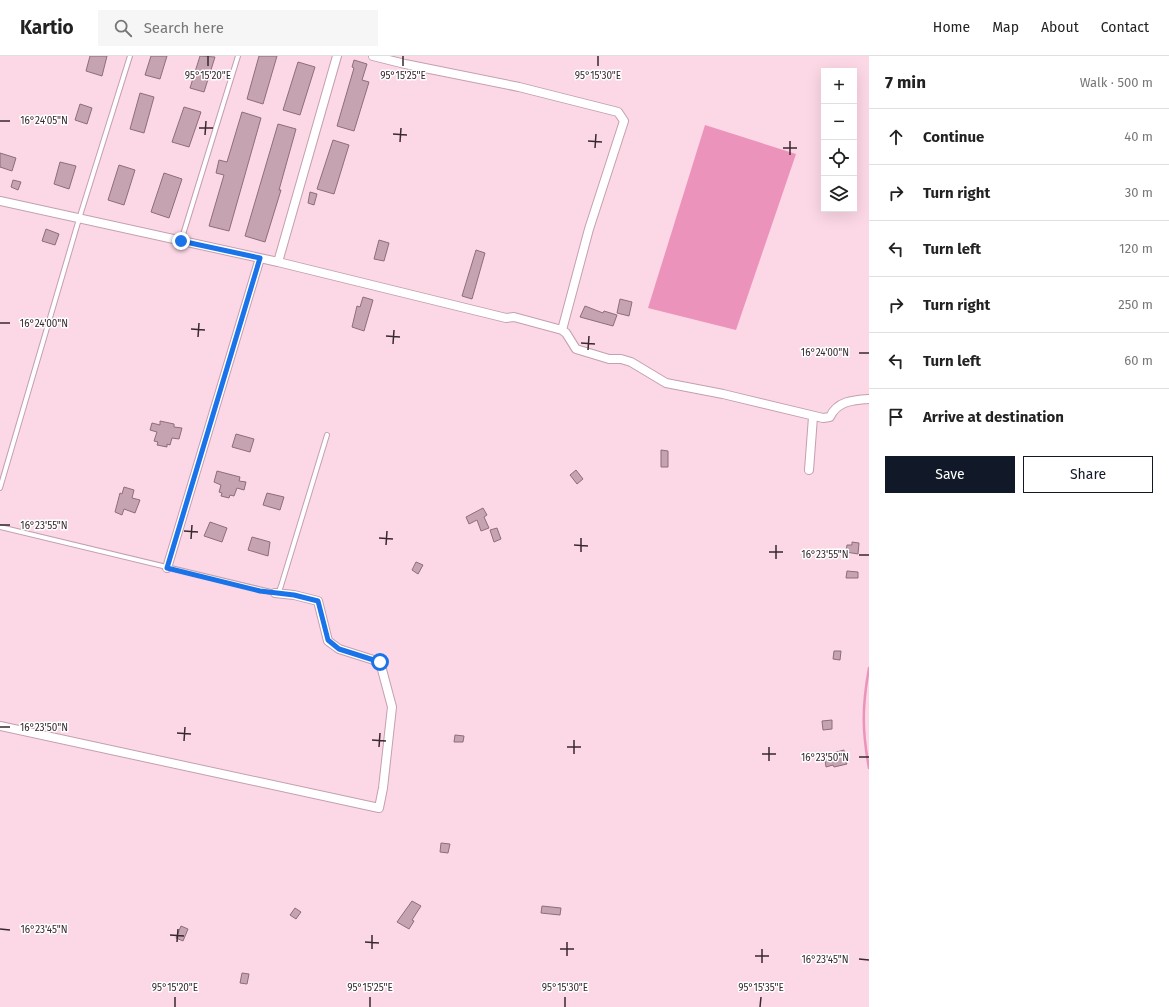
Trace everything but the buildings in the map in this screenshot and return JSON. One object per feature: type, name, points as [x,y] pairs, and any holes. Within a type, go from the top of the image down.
[{"type":"street","points":[[278,262],[337,56]]},
{"type":"street","points":[[373,56],[405,64],[519,86],[618,112],[624,121],[589,229],[562,330]]},
{"type":"street","points":[[0,201],[278,262],[506,318],[514,317],[562,330],[566,333],[576,349],[610,359],[621,359],[631,362],[666,383],[724,394],[813,417],[830,417],[833,410],[844,402],[869,399]]},
{"type":"street","points":[[167,568],[260,258]]},
{"type":"street","points":[[809,466],[813,417]]},
{"type":"street","points":[[0,726],[379,808],[384,788],[392,707],[380,662],[339,649],[328,640],[318,601],[294,595],[275,593]]},
{"type":"lane","points":[[0,488],[79,219],[130,56]]},
{"type":"lane","points":[[181,241],[238,56]]},
{"type":"lane","points":[[0,527],[275,593],[279,591],[281,586],[327,435]]},
{"type":"shaded area","points":[[705,125],[796,154],[736,330],[648,308]]},
{"type":"waterway","points":[[869,668],[864,707],[864,730],[869,768]]},
{"type":"route","points":[[181,241],[260,258],[167,568],[269,593],[294,595],[318,601],[328,640],[339,649],[380,662]]}]
